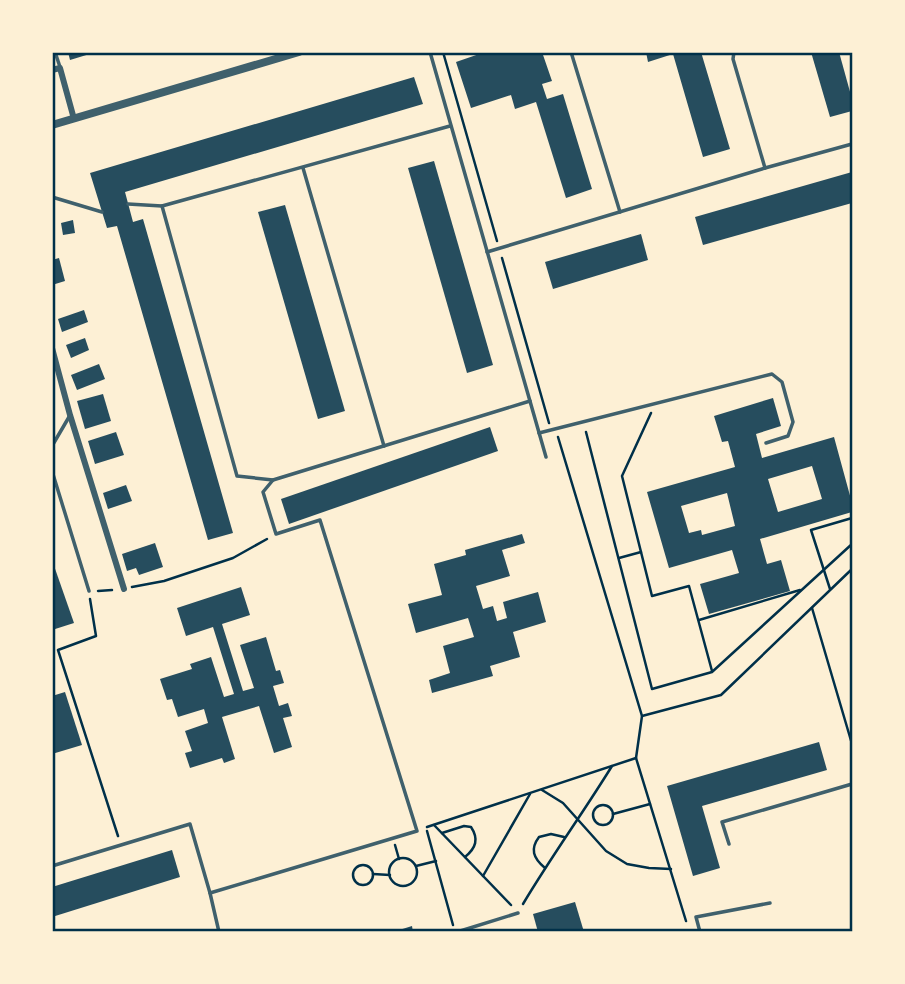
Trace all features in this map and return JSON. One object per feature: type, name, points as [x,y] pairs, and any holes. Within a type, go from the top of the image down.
[{"type":"street","points":[[52,125],[299,52]]},
{"type":"street","points":[[56,69],[74,118]]},
{"type":"street","points":[[52,348],[124,589]]},
{"type":"lane","points":[[55,52],[56,69]]},
{"type":"lane","points":[[430,52],[546,457]]},
{"type":"lane","points":[[571,52],[620,212]]},
{"type":"lane","points":[[734,52],[733,60],[765,168]]},
{"type":"lane","points":[[128,204],[162,206],[451,126]]},
{"type":"lane","points":[[487,252],[852,144]]},
{"type":"lane","points":[[303,167],[384,446]]},
{"type":"lane","points":[[52,197],[102,212]]},
{"type":"lane","points":[[162,206],[237,476],[273,480],[530,401]]},
{"type":"lane","points":[[539,433],[772,374],[782,382],[793,422],[788,436],[766,443]]},
{"type":"lane","points":[[52,446],[70,415]]},
{"type":"lane","points":[[52,430],[58,435]]},
{"type":"lane","points":[[52,471],[89,591]]},
{"type":"lane","points":[[210,893],[417,831],[320,520],[276,534],[263,492],[273,480]]},
{"type":"lane","points":[[729,844],[722,822],[852,783]]},
{"type":"lane","points":[[52,866],[190,824],[219,932]]},
{"type":"lane","points":[[700,932],[696,917],[770,903]]},
{"type":"lane","points":[[456,932],[518,913]]},
{"type":"path","points":[[443,52],[551,430],[558,438],[642,716],[636,758],[689,932]]},
{"type":"path","points":[[655,404],[622,476],[652,596],[689,586],[712,672]]},
{"type":"path","points":[[583,422],[652,689],[712,672],[852,544]]},
{"type":"path","points":[[830,590],[811,530],[852,518]]},
{"type":"path","points":[[52,651],[96,636],[89,591],[124,589],[164,581],[233,558],[276,534]]},
{"type":"path","points":[[619,558],[641,552]]},
{"type":"path","points":[[642,716],[721,695],[852,569]]},
{"type":"path","points":[[698,620],[803,589]]},
{"type":"path","points":[[811,608],[852,744]]},
{"type":"path","points":[[58,650],[121,845]]},
{"type":"path","points":[[456,932],[426,827],[636,758]]},
{"type":"path","points":[[434,825],[518,913],[612,766]]},
{"type":"path","points":[[541,790],[563,803],[606,851],[627,864],[671,869]]},
{"type":"path","points":[[483,876],[530,793]]},
{"type":"path","points":[[613,814],[651,804]]},
{"type":"path","points":[[605,805],[610,808],[612,818],[608,823],[599,824],[593,817],[594,810],[605,805]]},
{"type":"path","points":[[587,806],[594,810]]},
{"type":"path","points":[[442,833],[464,826],[471,827],[477,841],[465,857]]},
{"type":"path","points":[[545,868],[539,863],[533,845],[539,837],[551,834],[566,837]]},
{"type":"path","points":[[399,859],[411,860],[416,866],[414,880],[408,885],[394,883],[390,867],[399,859]]},
{"type":"path","points":[[416,866],[436,861]]},
{"type":"path","points":[[362,865],[368,866],[373,874],[371,881],[365,884],[356,882],[353,877],[356,868],[362,865]]},
{"type":"path","points":[[373,874],[390,875]]},
{"type":"building","points":[[68,52],[93,52],[93,53],[70,60]]},
{"type":"building","points":[[485,52],[542,52],[552,81],[542,84],[547,99],[563,94],[592,189],[566,198],[536,102],[515,109],[511,95],[471,108],[456,62]]},
{"type":"building","points":[[646,52],[701,52],[730,149],[703,157],[673,54],[648,62]]},
{"type":"building","points":[[811,52],[839,52],[852,99],[852,111],[830,117]]},
{"type":"building","points":[[414,77],[423,104],[125,192],[133,222],[143,219],[233,533],[208,540],[117,226],[107,228],[90,173]]},
{"type":"building","points":[[434,161],[493,365],[467,373],[408,168]]},
{"type":"building","points":[[852,172],[852,203],[703,245],[695,217]]},
{"type":"building","points":[[285,205],[345,411],[318,419],[258,212]]},
{"type":"building","points":[[73,220],[75,233],[63,235],[61,223]]},
{"type":"building","points":[[641,234],[648,260],[553,289],[545,262]]},
{"type":"building","points":[[59,258],[65,281],[52,285],[52,260]]},
{"type":"building","points":[[84,310],[88,322],[62,332],[58,319]]},
{"type":"building","points":[[85,338],[89,350],[71,358],[66,345]]},
{"type":"building","points":[[99,364],[105,379],[77,390],[71,375]]},
{"type":"building","points":[[103,394],[111,421],[85,429],[77,401]]},
{"type":"building","points":[[773,398],[781,426],[756,434],[762,458],[834,437],[852,503],[852,512],[760,539],[767,564],[781,560],[790,591],[709,614],[700,584],[739,573],[732,550],[669,568],[647,492],[735,467],[728,441],[722,442],[714,416]],"holes":[[[812,466],[822,499],[778,512],[768,479]],[[727,493],[735,526],[702,535],[701,530],[689,533],[681,506]]]},
{"type":"building","points":[[490,427],[498,451],[289,524],[281,499]]},
{"type":"building","points":[[116,432],[124,455],[95,464],[88,441]]},
{"type":"building","points":[[126,485],[132,501],[108,509],[103,493]]},
{"type":"building","points":[[522,534],[525,543],[502,550],[510,576],[476,586],[483,609],[493,606],[497,621],[507,618],[503,602],[538,592],[546,622],[513,632],[520,657],[490,666],[493,676],[432,693],[429,680],[450,673],[443,646],[474,637],[468,618],[416,633],[408,604],[442,595],[434,564],[466,555],[465,550]]},
{"type":"building","points":[[155,543],[163,567],[139,575],[136,568],[127,571],[122,554]]},
{"type":"building","points":[[52,560],[74,623],[52,630]]},
{"type":"building","points":[[241,587],[250,615],[222,624],[243,691],[254,688],[240,645],[266,637],[276,671],[280,670],[284,683],[273,686],[279,706],[288,703],[292,716],[283,718],[292,747],[274,753],[259,706],[222,717],[235,759],[224,763],[222,758],[190,768],[185,753],[192,751],[185,731],[208,723],[204,709],[178,717],[172,699],[167,700],[160,679],[192,669],[190,664],[211,657],[224,697],[234,694],[213,627],[186,636],[177,608]]},
{"type":"building","points":[[65,692],[82,745],[52,754],[52,696]]},
{"type":"building","points":[[819,742],[827,770],[702,806],[720,868],[693,876],[667,786]]},
{"type":"building","points":[[172,850],[180,877],[52,917],[52,887]]},
{"type":"building","points":[[575,902],[584,932],[538,932],[533,914]]},
{"type":"building","points":[[412,926],[413,932],[396,932],[396,931]]}]
